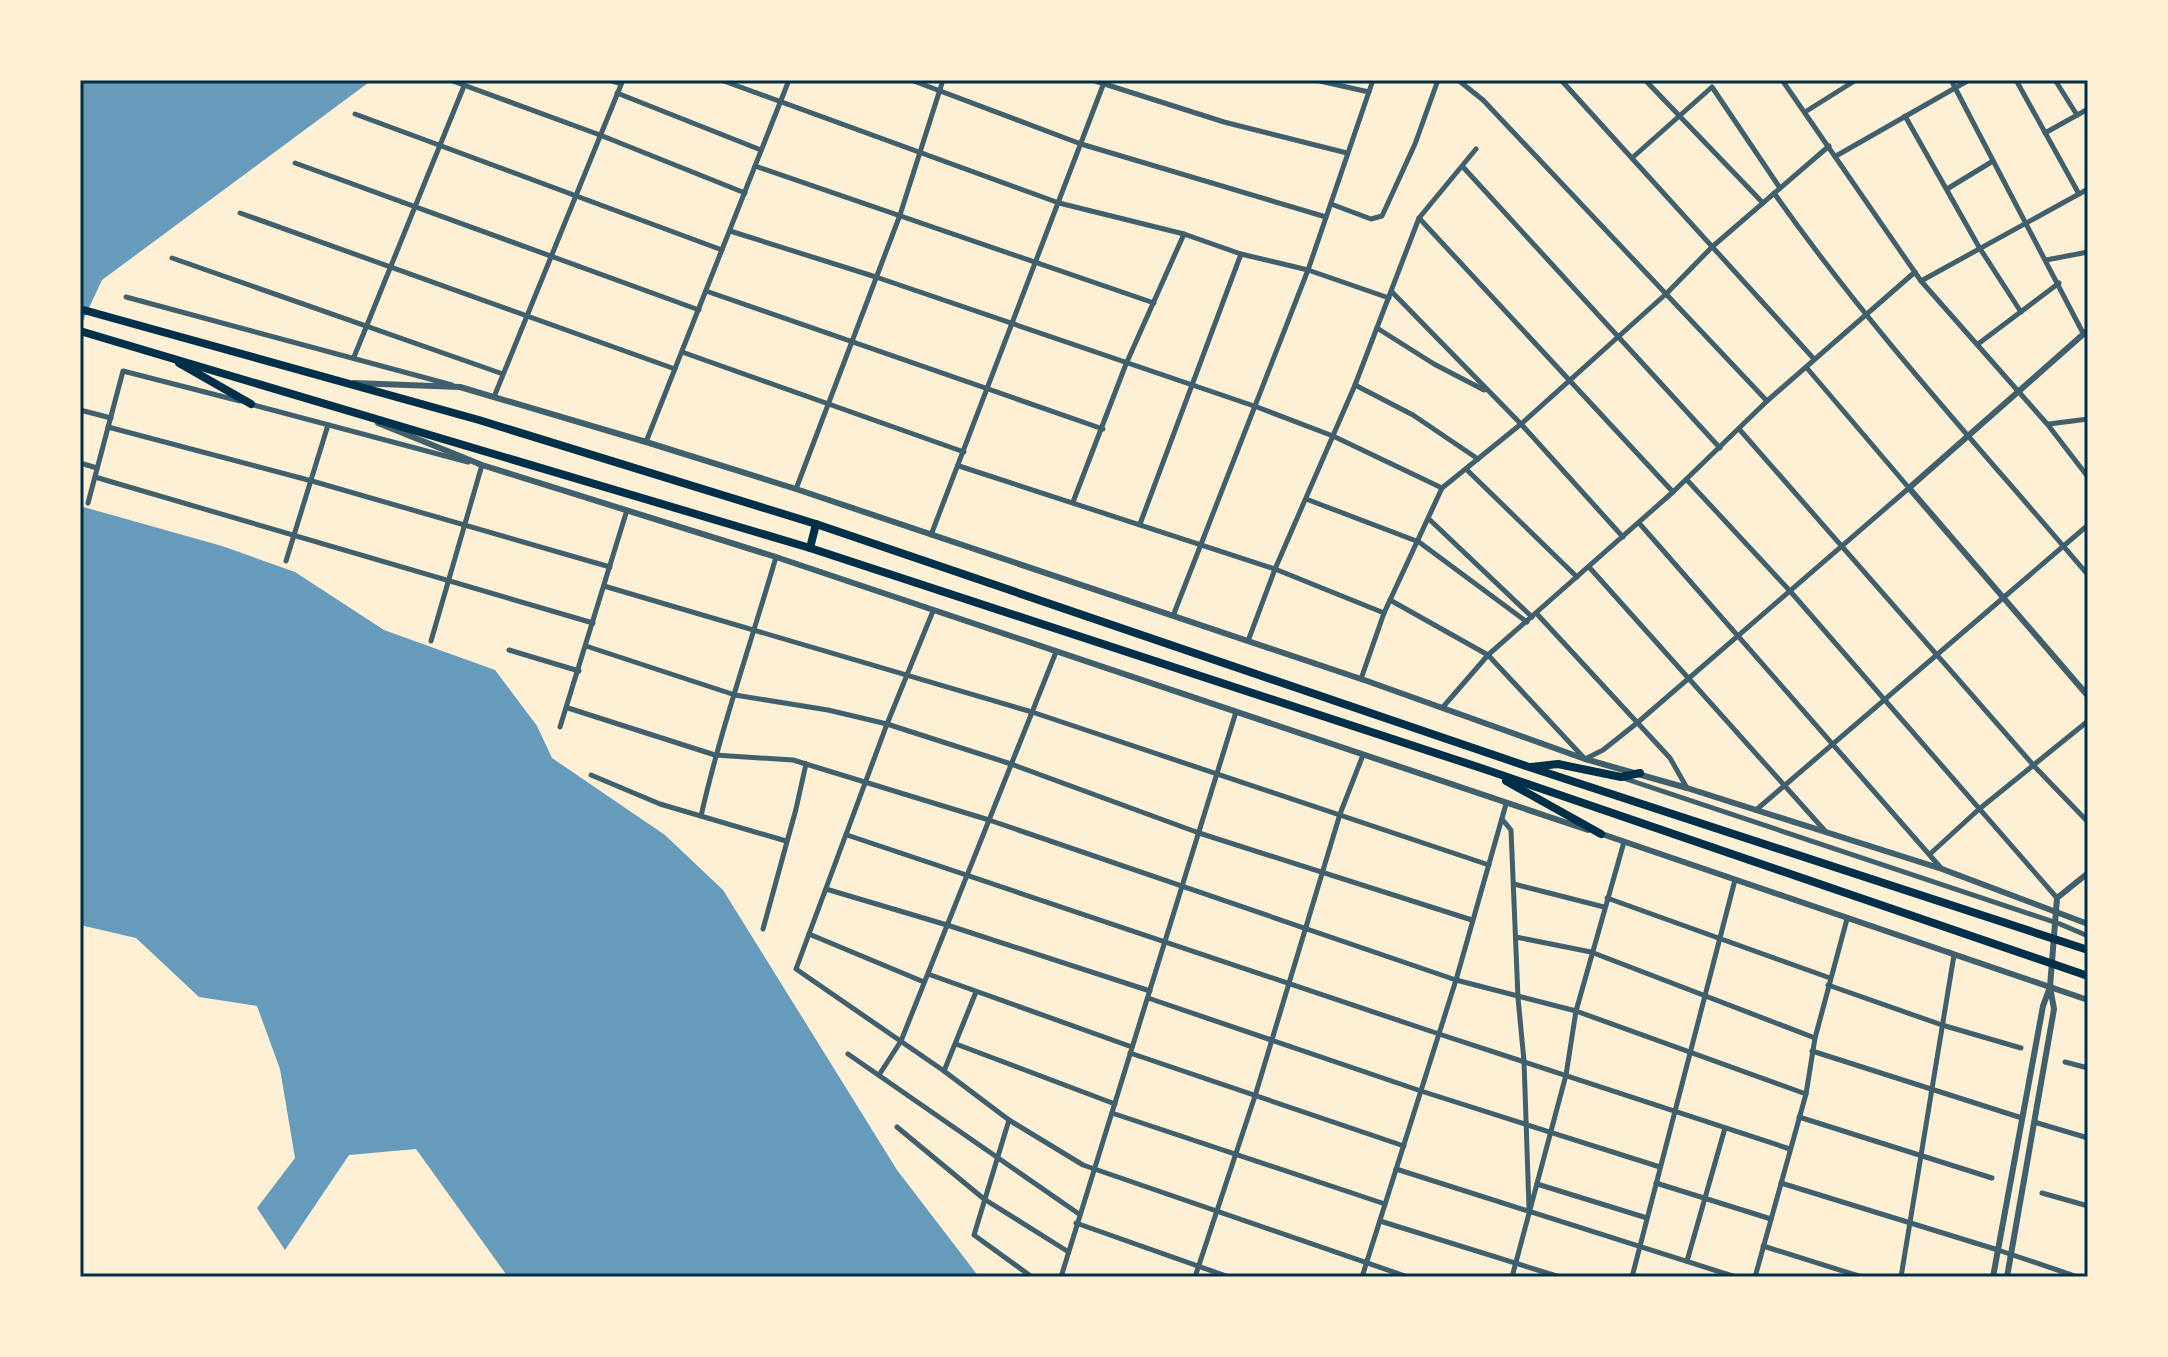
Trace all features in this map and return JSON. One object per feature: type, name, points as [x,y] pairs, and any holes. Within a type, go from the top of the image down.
[{"type":"highway","points":[[80,309],[479,420],[816,524],[1529,767],[2088,950]]},
{"type":"highway","points":[[80,331],[810,548],[1484,769],[2088,976]]},
{"type":"highway","points":[[164,355],[251,404]]},
{"type":"highway","points":[[810,548],[816,524]]},
{"type":"highway","points":[[1529,767],[1558,764],[1621,777],[1640,773]]},
{"type":"highway","points":[[1484,769],[1601,834]]},
{"type":"street","points":[[450,80],[745,193]]},
{"type":"street","points":[[494,397],[622,82],[609,80]]},
{"type":"street","points":[[721,80],[1059,203],[1184,234],[1241,254],[1390,295],[1521,424],[1623,537]]},
{"type":"street","points":[[646,442],[789,80]]},
{"type":"street","points":[[911,80],[1081,144],[1326,217]]},
{"type":"street","points":[[796,489],[900,215],[943,80]]},
{"type":"street","points":[[1092,80],[1224,122],[1347,153]]},
{"type":"street","points":[[1315,80],[1369,92]]},
{"type":"street","points":[[1173,616],[1199,543],[1257,407],[1373,80]]},
{"type":"street","points":[[1331,204],[1371,219],[1382,216],[1415,144],[1438,80]]},
{"type":"street","points":[[1458,80],[1483,100],[1767,401]]},
{"type":"street","points":[[1561,80],[1814,359]]},
{"type":"street","points":[[1645,80],[1763,203]]},
{"type":"street","points":[[1782,80],[1921,281],[2048,425],[2088,476]]},
{"type":"street","points":[[1805,112],[1856,80]]},
{"type":"street","points":[[1585,759],[1603,750],[1637,723],[2020,393],[2085,332],[1951,80]]},
{"type":"street","points":[[1836,156],[1969,80]]},
{"type":"street","points":[[2016,80],[2079,194]]},
{"type":"street","points":[[2055,80],[2077,115]]},
{"type":"street","points":[[931,535],[1104,82]]},
{"type":"street","points":[[354,357],[464,86]]},
{"type":"street","points":[[1632,158],[1712,87],[1780,188]]},
{"type":"street","points":[[617,93],[762,150]]},
{"type":"street","points":[[2045,133],[2088,109]]},
{"type":"street","points":[[355,114],[722,250]]},
{"type":"street","points":[[1905,116],[1979,247],[2021,312]]},
{"type":"street","points":[[1361,679],[1384,613],[1442,488],[1569,382],[1667,293],[1712,247],[1829,146]]},
{"type":"street","points":[[1248,641],[1275,569],[1355,385],[1419,218],[1476,149]]},
{"type":"street","points":[[1947,189],[1993,161]]},
{"type":"street","points":[[295,163],[699,310]]},
{"type":"street","points":[[755,166],[1154,303]]},
{"type":"street","points":[[1463,167],[1720,448]]},
{"type":"street","points":[[1921,281],[2088,189]]},
{"type":"street","points":[[1774,193],[1866,314],[2088,575]]},
{"type":"street","points":[[240,213],[675,369]]},
{"type":"street","points":[[1419,218],[1673,492]]},
{"type":"street","points":[[730,231],[876,277],[1257,407],[1333,436],[1442,488]]},
{"type":"street","points":[[1073,502],[1126,364],[1184,234]]},
{"type":"street","points":[[2046,260],[2088,250]]},
{"type":"street","points":[[1140,524],[1241,254]]},
{"type":"street","points":[[172,258],[503,374]]},
{"type":"street","points":[[1443,707],[1488,655],[1687,480],[1767,401],[1915,272]]},
{"type":"street","points":[[1978,344],[2059,283]]},
{"type":"street","points":[[706,291],[1103,429]]},
{"type":"street","points":[[126,297],[460,387],[796,489],[1443,707],[1585,759],[1640,773],[1942,869],[2088,924]]},
{"type":"street","points":[[1377,328],[1434,364],[1490,393]]},
{"type":"street","points":[[682,352],[964,452]]},
{"type":"street","points":[[1806,367],[2088,696]]},
{"type":"street","points":[[88,503],[123,371],[482,465],[776,557],[2088,1000]]},
{"type":"street","points":[[346,382],[460,387]]},
{"type":"street","points":[[1355,385],[1413,415],[1478,459]]},
{"type":"street","points":[[338,406],[482,465]]},
{"type":"street","points":[[80,410],[111,418]]},
{"type":"street","points":[[2048,425],[2088,419]]},
{"type":"street","points":[[286,561],[328,424]]},
{"type":"street","points":[[108,427],[312,481],[610,567]]},
{"type":"street","points":[[1740,430],[2035,767],[2088,822]]},
{"type":"street","points":[[80,463],[97,468]]},
{"type":"street","points":[[431,641],[482,465]]},
{"type":"street","points":[[959,466],[1275,569],[1384,613]]},
{"type":"street","points":[[1466,469],[1577,577]]},
{"type":"street","points":[[95,477],[593,623]]},
{"type":"street","points":[[1687,480],[1790,591],[2057,898],[2050,987],[2043,1006],[1993,1277]]},
{"type":"street","points":[[1306,499],[1419,542],[1532,618]]},
{"type":"street","points":[[560,727],[627,510]]},
{"type":"street","points":[[1429,519],[1637,723],[1670,758],[1687,788]]},
{"type":"street","points":[[1639,523],[1942,869]]},
{"type":"street","points":[[1756,810],[2088,525]]},
{"type":"street","points":[[701,816],[715,755],[776,557]]},
{"type":"street","points":[[1589,567],[1828,834]]},
{"type":"street","points":[[604,586],[1032,712],[1489,865]]},
{"type":"street","points":[[1390,600],[1488,655],[1585,759]]},
{"type":"street","points":[[933,611],[887,724],[796,969],[1009,1120],[1094,1169],[1408,1277]]},
{"type":"street","points":[[586,646],[735,695],[828,710],[887,724],[1011,764],[1199,833],[1472,920]]},
{"type":"street","points":[[509,650],[579,671]]},
{"type":"street","points":[[879,1075],[901,1041],[1056,652]]},
{"type":"street","points":[[568,708],[715,755],[793,760],[989,820],[1456,980],[1576,1011],[1806,1094]]},
{"type":"street","points":[[1061,1277],[1236,712]]},
{"type":"street","points":[[1930,854],[1978,810],[2035,767],[2088,721]]},
{"type":"street","points":[[1195,1277],[1255,1096],[1340,814],[1363,755]]},
{"type":"street","points":[[763,929],[806,764]]},
{"type":"street","points":[[591,775],[660,804],[786,841]]},
{"type":"street","points":[[1621,777],[2088,936]]},
{"type":"street","points":[[1362,1277],[1456,980],[1506,804]]},
{"type":"street","points":[[1502,819],[1511,830],[1529,1213]]},
{"type":"street","points":[[847,835],[1790,1149]]},
{"type":"street","points":[[1512,1277],[1566,1075],[1576,1011],[1591,952],[1624,842]]},
{"type":"street","points":[[2057,898],[2088,873]]},
{"type":"street","points":[[1632,1277],[1735,880]]},
{"type":"street","points":[[1514,884],[1604,907]]},
{"type":"street","points":[[826,889],[1150,991]]},
{"type":"street","points":[[1607,898],[1942,1025],[2021,1048]]},
{"type":"street","points":[[1755,1277],[1806,1094],[1815,1038],[1847,919]]},
{"type":"street","points":[[809,934],[924,982]]},
{"type":"street","points":[[1516,937],[1591,952],[1815,1038]]},
{"type":"street","points":[[1901,1277],[1954,955]]},
{"type":"street","points":[[928,974],[1255,1096],[1404,1146]]},
{"type":"street","points":[[2007,1277],[2054,1009],[2050,987]]},
{"type":"street","points":[[944,1071],[976,992]]},
{"type":"street","points":[[1148,998],[1421,1091],[1660,1167]]},
{"type":"street","points":[[956,1044],[1115,1104]]},
{"type":"street","points":[[1812,1051],[2022,1118]]},
{"type":"street","points":[[848,1054],[1079,1214]]},
{"type":"street","points":[[2065,1062],[2088,1068]]},
{"type":"street","points":[[1112,1113],[1385,1204]]},
{"type":"street","points":[[1799,1117],[1992,1178]]},
{"type":"street","points":[[1009,1120],[974,1235],[1032,1277]]},
{"type":"street","points":[[2034,1122],[2088,1138]]},
{"type":"street","points":[[897,1127],[984,1199],[1067,1251]]},
{"type":"street","points":[[1687,1261],[1725,1127]]},
{"type":"street","points":[[1396,1169],[1736,1277]]},
{"type":"street","points":[[1656,1183],[1771,1219]]},
{"type":"street","points":[[1781,1183],[2078,1277]]},
{"type":"street","points":[[1537,1184],[1647,1218]]},
{"type":"street","points":[[2042,1193],[2088,1206]]},
{"type":"street","points":[[1380,1221],[1560,1277]]},
{"type":"street","points":[[1076,1223],[1229,1277]]},
{"type":"street","points":[[1763,1246],[1862,1277]]},
{"type":"water","points":[[80,80],[372,80],[102,280],[80,327]]},
{"type":"water","points":[[80,506],[222,546],[295,572],[384,630],[495,670],[537,726],[552,758],[665,835],[723,890],[897,1170],[979,1277],[508,1277],[416,1149],[349,1155],[285,1250],[257,1208],[295,1158],[280,1069],[257,1006],[199,997],[136,938],[80,925]]}]
